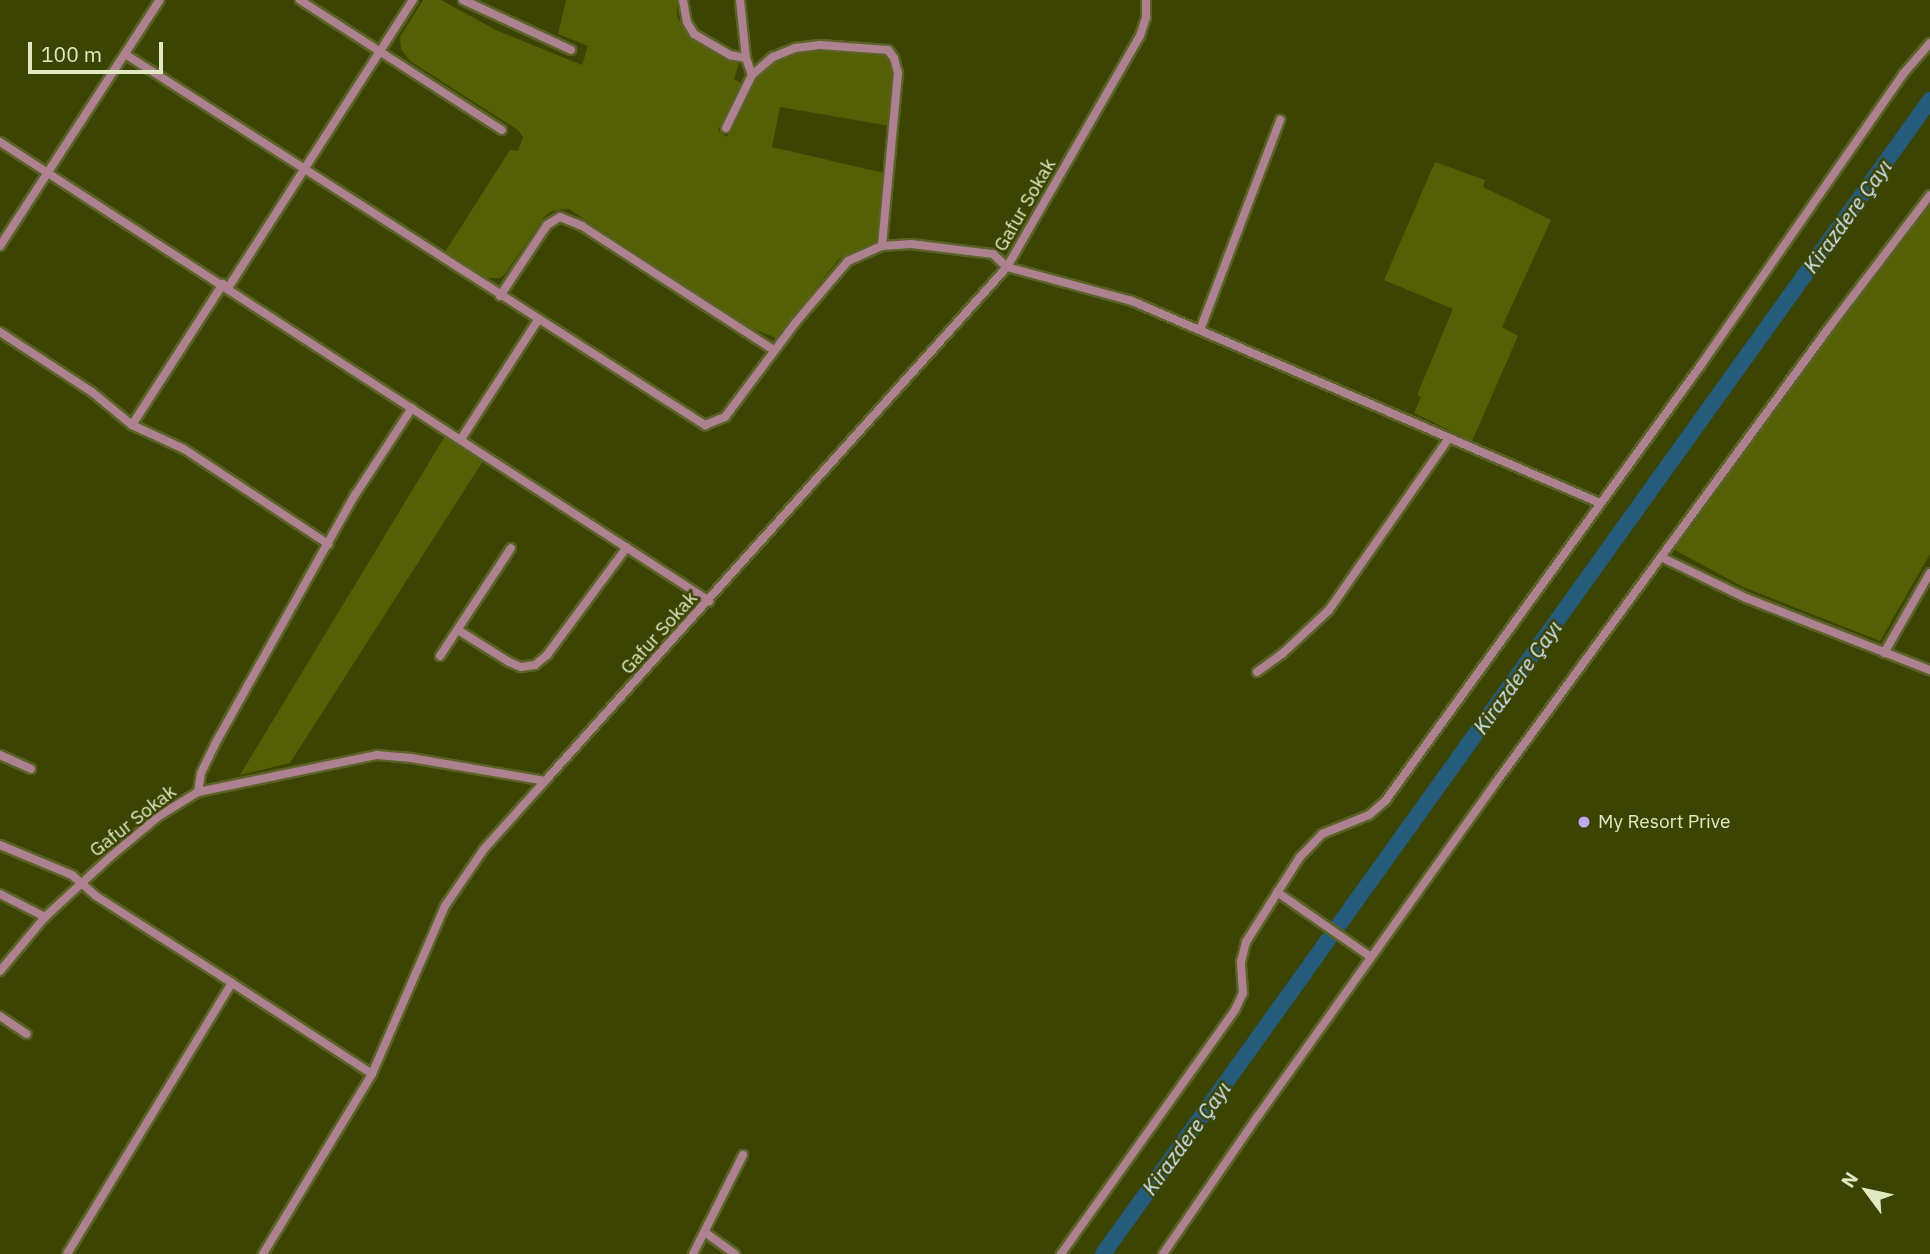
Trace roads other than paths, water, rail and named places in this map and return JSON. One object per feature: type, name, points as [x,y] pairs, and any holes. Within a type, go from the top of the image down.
[{"type":"street","points":[[0,246],[160,0]]},
{"type":"street","points":[[300,0],[502,130]]},
{"type":"street","points":[[132,425],[304,170],[413,0]]},
{"type":"street","points":[[463,0],[571,50]]},
{"type":"street","points":[[683,0],[687,22],[694,34],[730,55],[746,58]]},
{"type":"street","points":[[740,0],[746,58],[752,75]]},
{"type":"street","name":"Gafur Sokak","points":[[1,966],[46,917],[83,883],[159,816],[198,792],[377,755],[411,758],[545,781],[1007,267],[1140,36],[1146,17],[1146,0]]},
{"type":"street","points":[[1061,1254],[1235,1010],[1243,993],[1241,962],[1245,942],[1281,895],[1300,858],[1322,834],[1369,815],[1387,800],[1702,365],[1903,74],[1930,43]]},
{"type":"street","points":[[726,128],[752,75],[774,57],[806,46],[873,47],[892,53],[898,73],[882,246]]},
{"type":"street","points":[[124,54],[705,425],[725,417],[774,350],[840,269],[856,256],[882,246],[911,244],[993,254],[1007,267],[1132,300],[1600,503]]},
{"type":"street","points":[[1200,330],[1280,120]]},
{"type":"street","points":[[0,142],[709,601]]},
{"type":"street","points":[[1163,1254],[1371,957],[1820,339],[1930,195]]},
{"type":"street","points":[[500,296],[547,225],[560,217],[582,226],[774,350]]},
{"type":"street","points":[[461,439],[538,320]]},
{"type":"street","points":[[0,332],[92,392],[132,425],[184,449],[328,544]]},
{"type":"street","points":[[198,792],[206,761],[328,544],[412,408]]},
{"type":"street","points":[[1257,672],[1282,654],[1329,610],[1449,438]]},
{"type":"street","points":[[458,630],[509,662],[521,667],[535,665],[547,655],[627,547]]},
{"type":"street","points":[[440,656],[510,548]]},
{"type":"street","points":[[1661,557],[1724,589],[1930,670]]},
{"type":"street","points":[[1884,653],[1930,573]]},
{"type":"street","points":[[0,755],[31,769]]},
{"type":"street","points":[[263,1254],[372,1074],[445,906],[484,849],[545,781]]},
{"type":"street","points":[[0,845],[58,868],[83,883],[96,896],[372,1074]]},
{"type":"street","points":[[0,894],[46,917]]},
{"type":"street","points":[[1281,895],[1371,957]]},
{"type":"street","points":[[67,1254],[232,983]]},
{"type":"street","points":[[0,1016],[27,1034]]},
{"type":"street","points":[[693,1254],[706,1233],[743,1154]]},
{"type":"street","points":[[706,1233],[735,1254]]},
{"type":"waterway","name":"Kirazdere Çayı","points":[[1103,1254],[1930,100]]},
{"type":"place","name":"My Resort Prive","points":[[1584,822]]}]
